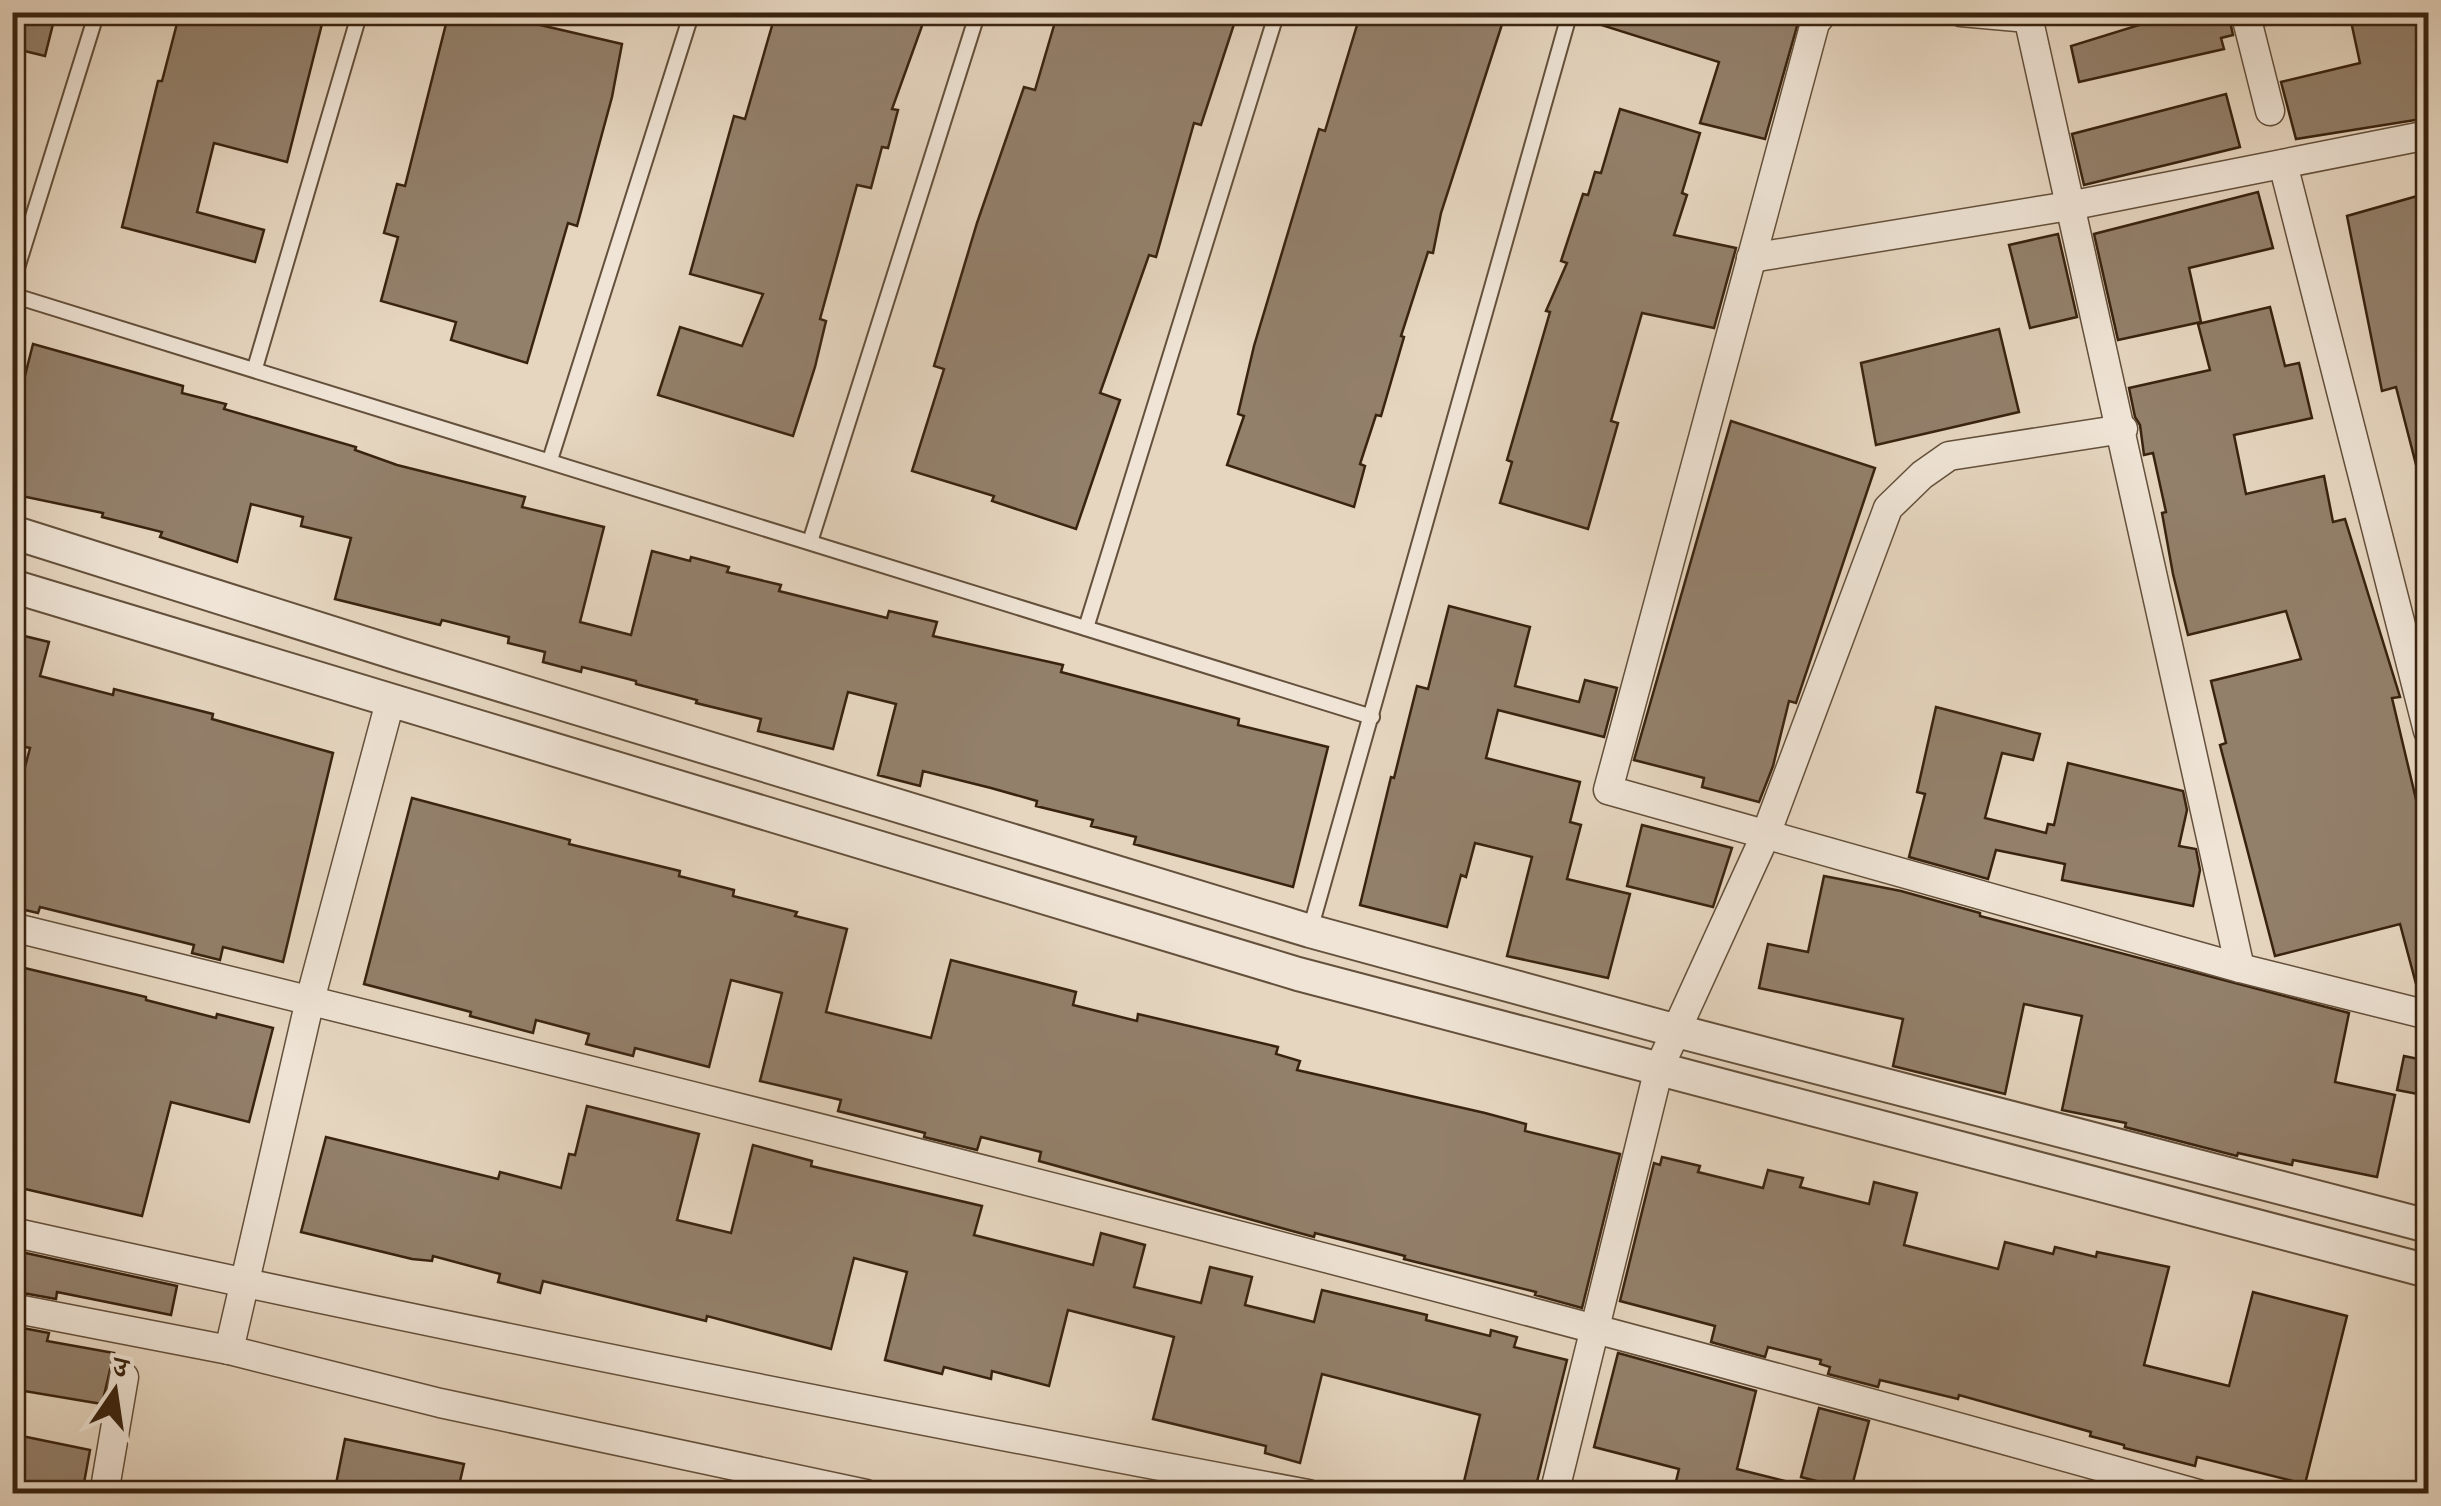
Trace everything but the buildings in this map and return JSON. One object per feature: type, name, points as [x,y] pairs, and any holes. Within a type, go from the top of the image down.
[{"type":"street","points":[[1824,12],[1815,23],[1608,790],[2240,968],[2428,1015]]},
{"type":"street","points":[[1961,12],[2028,15],[2240,968]]},
{"type":"street","points":[[2245,12],[2270,111]]},
{"type":"street","points":[[1751,258],[2070,206],[2428,135]]},
{"type":"street","points":[[2283,164],[2428,731]]},
{"type":"street","points":[[1554,1494],[1658,1068],[1766,834],[1888,508],[1948,456],[2122,429]]},
{"type":"street","points":[[12,532],[1310,931],[1677,1031],[2428,1226]]},
{"type":"street","points":[[12,586],[1298,974],[2428,1272]]},
{"type":"street","points":[[228,1350],[310,1000],[390,702]]},
{"type":"street","points":[[12,926],[1776,1375],[2198,1494]]},
{"type":"street","points":[[12,1232],[244,1284],[870,1412],[1308,1494]]},
{"type":"street","points":[[12,1308],[228,1350],[440,1403],[866,1494]]},
{"type":"street","points":[[104,1494],[124,1377]]},
{"type":"lane","points":[[12,284],[96,12]]},
{"type":"lane","points":[[255,368],[360,12]]},
{"type":"lane","points":[[550,460],[692,12]]},
{"type":"lane","points":[[810,542],[978,12]]},
{"type":"lane","points":[[1086,628],[1278,12]]},
{"type":"lane","points":[[1310,931],[1570,12]]},
{"type":"lane","points":[[12,295],[1372,717]]}]
